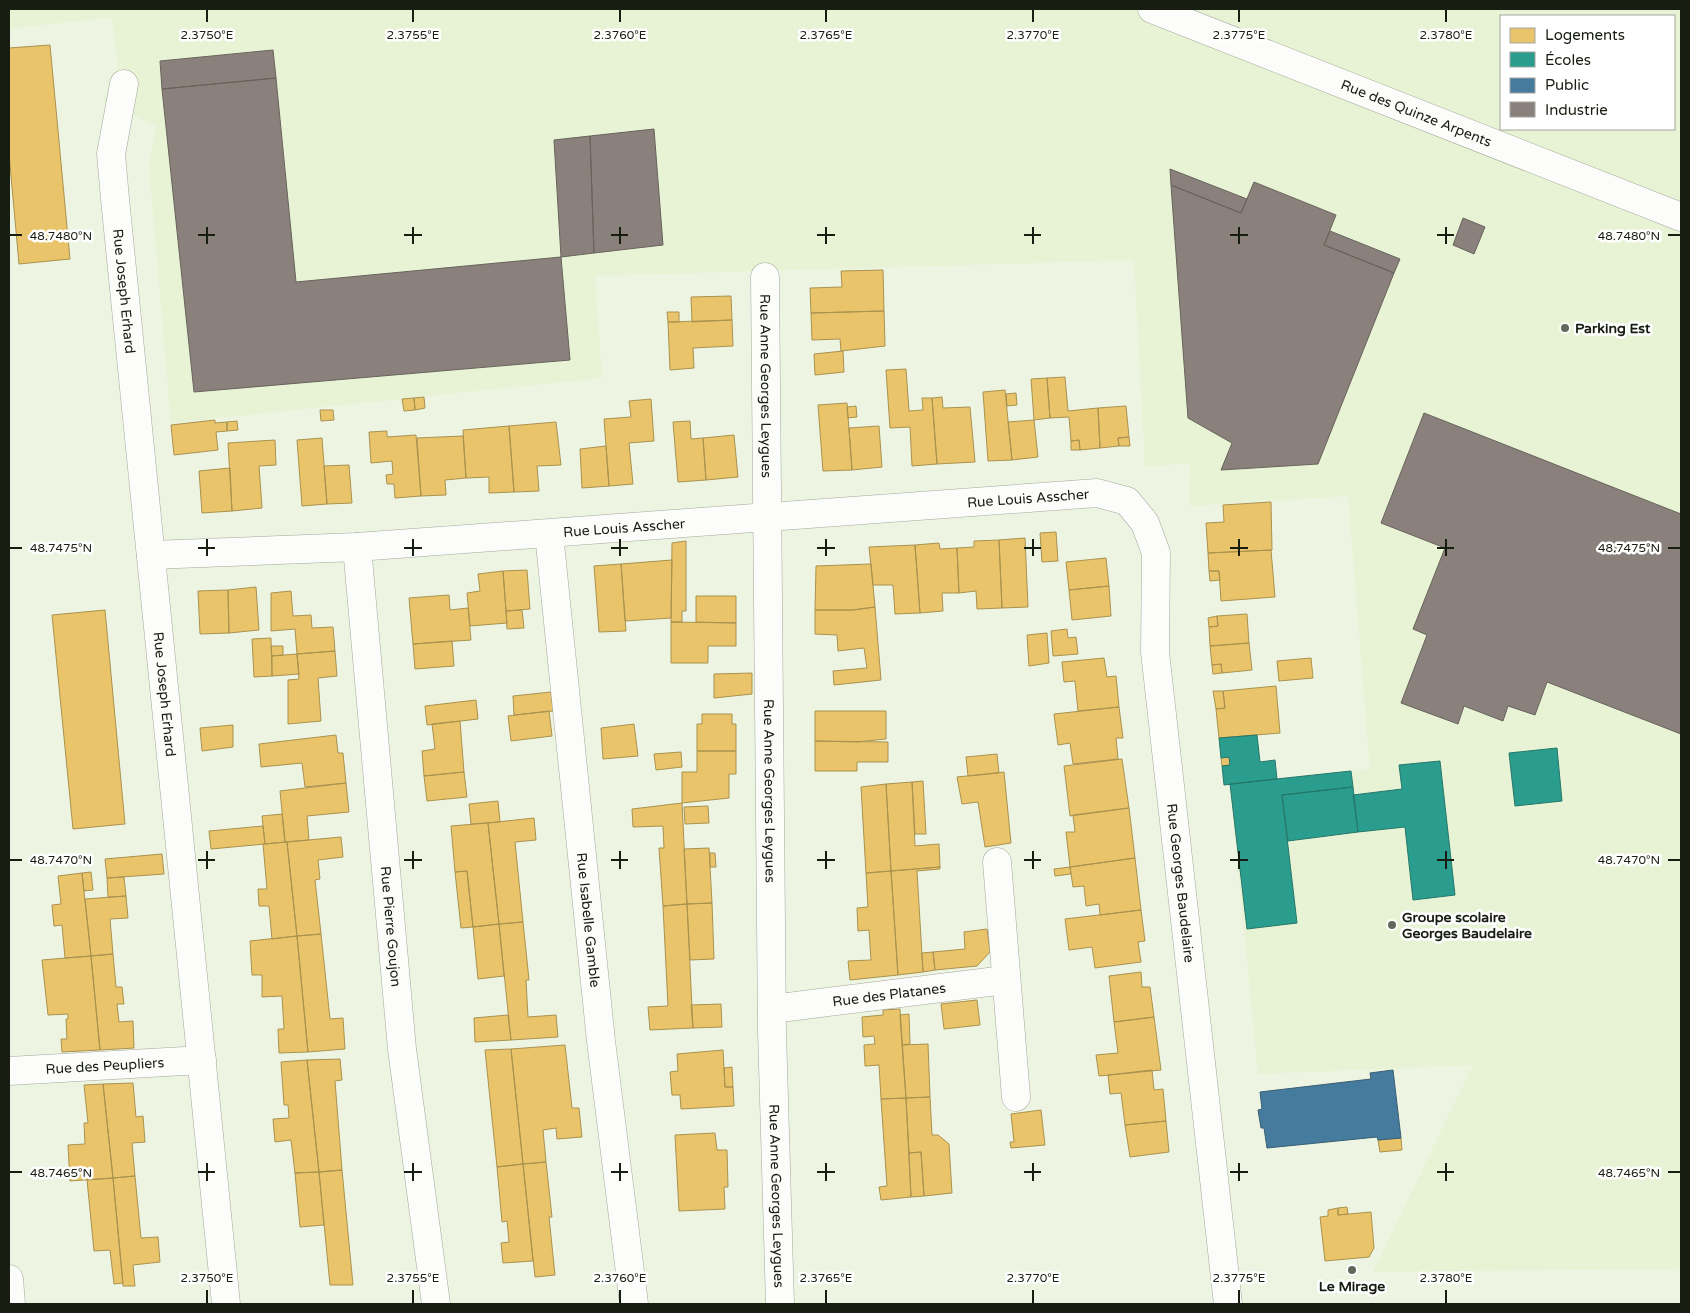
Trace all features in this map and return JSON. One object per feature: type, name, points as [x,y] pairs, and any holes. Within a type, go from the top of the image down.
[{"type":"street","name":"Rue des Quinze Arpents","points":[[1152,9],[1681,217]]},
{"type":"street","name":"Rue Joseph Erhard","points":[[124,84],[111,154],[226,1304]]},
{"type":"street","name":"Rue Anne Georges Leygues","points":[[765,277],[772,1008],[780,1304]]},
{"type":"street","name":"Rue Louis Asscher","points":[[151,555],[356,547],[1097,493]]},
{"type":"street","name":"Rue Georges Baudelaire","points":[[1097,493],[1127,501],[1145,523],[1156,553],[1155,652],[1228,1304]]},
{"type":"street","name":"Rue Isabelle Gamble","points":[[549,534],[601,1041],[634,1304]]},
{"type":"street","name":"Rue Pierre Goujon","points":[[356,547],[402,1048],[436,1304]]},
{"type":"street","points":[[997,862],[1005,980],[1016,1097]]},
{"type":"street","name":"Rue des Platanes","points":[[772,1008],[1005,980]]},
{"type":"street","name":"Rue des Peupliers","points":[[9,1071],[202,1060]]},
{"type":"street","points":[[9,1279],[11,1304]]},
{"type":"shaded area","points":[[9,9],[1681,9],[1681,1269],[1373,1272],[1473,1065],[1258,1074],[1230,784],[1370,769],[1348,496],[1189,506],[1190,463],[1145,467],[1134,260],[595,276],[602,378],[171,423],[149,166],[156,126],[103,101],[118,68],[112,17],[9,29]]},
{"type":"building: Logements","points":[[50,45],[70,259],[19,264],[9,154],[9,48]]},
{"type":"building: Logements","points":[[883,270],[884,311],[811,313],[810,288],[842,287],[841,271]]},
{"type":"building: Logements","points":[[731,296],[732,320],[692,322],[691,297]]},
{"type":"building: Logements","points":[[884,311],[885,346],[841,351],[840,339],[812,340],[811,313]]},
{"type":"building: Logements","points":[[667,312],[679,312],[679,322],[668,322]]},
{"type":"building: Logements","points":[[732,320],[733,346],[693,348],[694,368],[670,370],[668,322]]},
{"type":"building: Logements","points":[[843,351],[844,372],[815,375],[814,354]]},
{"type":"building: Logements","points":[[906,369],[909,411],[923,410],[922,398],[932,398],[937,464],[912,466],[910,427],[890,428],[886,370]]},
{"type":"building: Logements","points":[[1065,377],[1068,411],[1098,408],[1100,448],[1080,450],[1079,440],[1071,441],[1069,417],[1050,418],[1047,378]]},
{"type":"building: Logements","points":[[1047,378],[1050,418],[1034,420],[1031,379]]},
{"type":"building: Logements","points":[[1005,390],[1012,460],[988,461],[983,392]]},
{"type":"building: Logements","points":[[1016,393],[1017,405],[1007,406],[1006,394]]},
{"type":"building: Logements","points":[[424,397],[425,408],[415,410],[414,398]]},
{"type":"building: Logements","points":[[942,397],[943,408],[970,407],[975,462],[937,464],[932,398]]},
{"type":"building: Logements","points":[[414,398],[415,410],[404,411],[402,399]]},
{"type":"building: Logements","points":[[651,399],[654,441],[629,443],[633,484],[609,486],[604,419],[631,417],[629,401]]},
{"type":"building: Logements","points":[[847,403],[852,470],[823,471],[818,405]]},
{"type":"building: Logements","points":[[856,406],[857,417],[848,418],[847,407]]},
{"type":"building: Logements","points":[[1126,406],[1129,437],[1118,438],[1119,446],[1100,448],[1098,408]]},
{"type":"building: Logements","points":[[320,410],[333,410],[334,420],[321,421]]},
{"type":"building: Logements","points":[[215,420],[215,423],[227,422],[227,431],[216,432],[218,450],[174,455],[171,425]]},
{"type":"building: Logements","points":[[1034,420],[1038,457],[1012,460],[1008,422]]},
{"type":"building: Logements","points":[[237,421],[238,430],[227,431],[227,422]]},
{"type":"building: Logements","points":[[690,421],[691,439],[703,438],[706,480],[678,482],[673,422]]},
{"type":"building: Logements","points":[[556,422],[561,465],[537,466],[539,491],[514,492],[509,426]]},
{"type":"building: Logements","points":[[509,426],[514,492],[489,493],[489,477],[466,478],[463,430]]},
{"type":"building: Logements","points":[[879,426],[882,467],[852,470],[849,428]]},
{"type":"building: Logements","points":[[387,431],[387,437],[416,435],[421,496],[395,498],[394,484],[387,484],[386,475],[393,474],[392,461],[371,463],[369,432]]},
{"type":"building: Logements","points":[[734,435],[738,477],[706,480],[703,438]]},
{"type":"building: Logements","points":[[463,436],[466,478],[445,480],[446,495],[421,496],[417,438]]},
{"type":"building: Logements","points":[[1129,437],[1130,446],[1119,446],[1118,438]]},
{"type":"building: Logements","points":[[322,438],[327,504],[302,506],[297,440]]},
{"type":"building: Logements","points":[[275,440],[276,465],[259,466],[262,508],[232,511],[228,443]]},
{"type":"building: Logements","points":[[1079,440],[1080,450],[1071,450],[1071,441]]},
{"type":"building: Logements","points":[[606,446],[609,486],[582,488],[580,449]]},
{"type":"building: Logements","points":[[349,465],[352,503],[327,504],[324,466]]},
{"type":"building: Logements","points":[[230,468],[232,511],[202,513],[199,471]]},
{"type":"building: Logements","points":[[1271,502],[1272,550],[1208,553],[1206,523],[1224,522],[1223,505]]},
{"type":"building: Logements","points":[[1056,532],[1058,561],[1042,562],[1040,533]]},
{"type":"building: Logements","points":[[1025,538],[1028,607],[1002,608],[999,540]]},
{"type":"building: Logements","points":[[999,540],[1002,608],[977,609],[976,591],[959,593],[957,548],[974,547],[974,541]]},
{"type":"building: Logements","points":[[686,541],[686,611],[682,611],[682,622],[671,622],[672,543]]},
{"type":"building: Logements","points":[[939,543],[940,549],[957,548],[959,593],[942,593],[943,611],[920,613],[915,545]]},
{"type":"building: Logements","points":[[915,545],[920,613],[895,614],[893,585],[873,585],[869,547]]},
{"type":"building: Logements","points":[[1271,550],[1275,597],[1221,601],[1219,571],[1209,571],[1208,553]]},
{"type":"building: Logements","points":[[1106,558],[1109,586],[1069,590],[1066,562]]},
{"type":"building: Logements","points":[[672,560],[671,618],[625,621],[621,564]]},
{"type":"building: Logements","points":[[621,564],[626,631],[599,632],[594,566]]},
{"type":"building: Logements","points":[[871,564],[875,607],[853,610],[815,610],[816,566]]},
{"type":"building: Logements","points":[[527,570],[530,609],[506,611],[503,571]]},
{"type":"building: Logements","points":[[503,571],[507,623],[470,626],[467,593],[480,591],[478,574]]},
{"type":"building: Logements","points":[[1209,571],[1219,571],[1220,580],[1210,581]]},
{"type":"building: Logements","points":[[1109,586],[1111,616],[1072,620],[1069,590]]},
{"type":"building: Logements","points":[[256,587],[259,630],[229,633],[228,590]]},
{"type":"building: Logements","points":[[228,590],[229,633],[200,634],[198,591]]},
{"type":"building: Logements","points":[[291,591],[293,616],[311,615],[312,628],[333,627],[335,651],[297,654],[295,629],[271,631],[271,593]]},
{"type":"building: Logements","points":[[449,595],[450,610],[468,608],[471,640],[413,644],[409,598]]},
{"type":"building: Logements","points":[[696,596],[736,596],[736,623],[696,622]]},
{"type":"building: Logements","points":[[875,607],[881,680],[834,685],[833,671],[867,668],[864,648],[838,651],[837,635],[815,634],[815,610],[853,610]]},
{"type":"building: Logements","points":[[105,610],[125,824],[73,829],[52,615]]},
{"type":"building: Logements","points":[[522,610],[524,628],[507,629],[506,611]]},
{"type":"building: Logements","points":[[1247,614],[1249,643],[1210,646],[1209,627],[1218,626],[1217,616]]},
{"type":"building: Logements","points":[[1217,616],[1218,626],[1209,627],[1208,618]]},
{"type":"building: Logements","points":[[671,622],[736,623],[736,646],[708,646],[708,663],[671,663]]},
{"type":"building: Logements","points":[[1067,629],[1068,638],[1076,637],[1078,654],[1053,656],[1051,631]]},
{"type":"building: Logements","points":[[1047,633],[1049,663],[1029,666],[1027,635]]},
{"type":"building: Logements","points":[[271,638],[272,676],[254,677],[252,639]]},
{"type":"building: Logements","points":[[452,641],[454,666],[415,669],[413,644]]},
{"type":"building: Logements","points":[[1249,643],[1252,670],[1222,673],[1221,664],[1212,665],[1210,646]]},
{"type":"building: Logements","points":[[271,646],[283,646],[283,655],[272,656]]},
{"type":"building: Logements","points":[[335,651],[337,676],[318,678],[321,721],[288,724],[288,680],[299,679],[297,654]]},
{"type":"building: Logements","points":[[297,654],[299,674],[272,676],[272,656]]},
{"type":"building: Logements","points":[[1104,658],[1107,677],[1116,676],[1119,707],[1078,711],[1075,681],[1064,682],[1062,662]]},
{"type":"building: Logements","points":[[1311,658],[1313,678],[1279,681],[1277,661]]},
{"type":"building: Logements","points":[[1221,664],[1222,673],[1213,674],[1212,665]]},
{"type":"building: Logements","points":[[752,673],[752,694],[714,698],[714,674]]},
{"type":"building: Logements","points":[[1276,686],[1280,733],[1219,738],[1216,709],[1225,708],[1223,691]]},
{"type":"building: Logements","points":[[1213,691],[1223,691],[1225,708],[1216,709]]},
{"type":"building: Logements","points":[[551,692],[553,711],[514,715],[513,696]]},
{"type":"building: Logements","points":[[476,700],[478,719],[427,725],[425,706]]},
{"type":"building: Logements","points":[[1119,707],[1123,738],[1116,738],[1118,759],[1073,764],[1070,743],[1058,745],[1054,714]]},
{"type":"building: Logements","points":[[549,711],[552,736],[511,741],[508,716]]},
{"type":"building: Logements","points":[[815,711],[886,711],[886,739],[857,742],[815,741]]},
{"type":"building: Logements","points":[[702,714],[732,714],[732,724],[736,724],[736,751],[697,751],[697,724],[702,724]]},
{"type":"building: Logements","points":[[460,721],[464,772],[424,776],[422,751],[435,749],[432,724]]},
{"type":"building: Logements","points":[[634,724],[638,756],[603,759],[601,728]]},
{"type":"building: Logements","points":[[233,725],[233,747],[202,751],[200,728]]},
{"type":"building: Logements","points":[[336,735],[338,753],[343,753],[346,783],[305,787],[302,763],[261,767],[259,744]]},
{"type":"building: Logements","points":[[815,741],[888,742],[888,762],[857,762],[857,771],[815,771]]},
{"type":"building: Logements","points":[[697,751],[736,751],[736,774],[729,774],[729,798],[682,803],[682,772],[697,772]]},
{"type":"building: Logements","points":[[681,752],[682,767],[656,770],[654,754]]},
{"type":"building: Logements","points":[[997,754],[999,773],[968,776],[966,757]]},
{"type":"building: Logements","points":[[1229,757],[1230,765],[1222,766],[1221,758]]},
{"type":"building: Logements","points":[[1122,759],[1129,808],[1070,816],[1064,766]]},
{"type":"building: Logements","points":[[464,772],[467,797],[427,801],[424,776]]},
{"type":"building: Logements","points":[[1004,772],[1011,843],[985,847],[978,802],[962,804],[957,777]]},
{"type":"building: Logements","points":[[923,781],[926,834],[915,834],[912,782]]},
{"type":"building: Logements","points":[[912,782],[915,846],[939,844],[940,867],[891,871],[886,784]]},
{"type":"building: Logements","points":[[346,783],[349,812],[307,816],[309,840],[285,842],[280,791]]},
{"type":"building: Logements","points":[[886,784],[891,871],[866,873],[861,787]]},
{"type":"building: Logements","points":[[498,801],[500,822],[471,824],[469,804]]},
{"type":"building: Logements","points":[[682,803],[687,904],[663,906],[659,848],[664,848],[663,826],[633,827],[632,809]]},
{"type":"building: Logements","points":[[708,806],[709,823],[685,824],[684,807]]},
{"type":"building: Logements","points":[[1129,808],[1135,858],[1070,867],[1066,832],[1075,832],[1073,815]]},
{"type":"building: Logements","points":[[282,814],[285,842],[265,844],[262,816]]},
{"type":"building: Logements","points":[[534,818],[536,840],[515,842],[523,922],[499,924],[488,823]]},
{"type":"building: Logements","points":[[488,823],[499,924],[473,927],[467,871],[455,872],[451,826]]},
{"type":"building: Logements","points":[[263,826],[265,844],[211,849],[209,831]]},
{"type":"building: Logements","points":[[341,837],[343,857],[318,860],[320,879],[315,880],[321,934],[297,936],[287,842]]},
{"type":"building: Logements","points":[[287,842],[297,936],[272,939],[269,906],[259,906],[258,889],[267,889],[263,844]]},
{"type":"building: Logements","points":[[709,848],[712,903],[687,904],[684,849]]},
{"type":"building: Logements","points":[[710,853],[715,853],[716,867],[710,867]]},
{"type":"building: Logements","points":[[162,854],[164,874],[107,878],[105,859]]},
{"type":"building: Logements","points":[[1135,858],[1141,910],[1100,915],[1099,904],[1086,906],[1084,886],[1073,887],[1070,867]]},
{"type":"building: Logements","points":[[940,867],[940,869],[917,871],[923,972],[898,975],[891,871]]},
{"type":"building: Logements","points":[[1070,867],[1071,874],[1055,876],[1054,869]]},
{"type":"building: Logements","points":[[467,871],[473,927],[461,928],[455,872]]},
{"type":"building: Logements","points":[[891,871],[898,975],[850,980],[848,961],[871,960],[869,930],[858,931],[857,908],[868,907],[866,873]]},
{"type":"building: Logements","points":[[91,872],[93,890],[84,891],[82,873]]},
{"type":"building: Logements","points":[[82,873],[91,956],[65,958],[62,925],[54,926],[52,905],[61,904],[58,876]]},
{"type":"building: Logements","points":[[124,877],[126,896],[108,897],[107,878]]},
{"type":"building: Logements","points":[[126,896],[128,918],[110,919],[113,954],[91,956],[85,899]]},
{"type":"building: Logements","points":[[712,903],[714,959],[690,960],[687,904]]},
{"type":"building: Logements","points":[[687,904],[693,1028],[650,1030],[648,1007],[668,1006],[663,906]]},
{"type":"building: Logements","points":[[1141,910],[1145,941],[1138,942],[1141,962],[1095,968],[1092,947],[1069,950],[1065,919]]},
{"type":"building: Logements","points":[[523,922],[529,980],[526,980],[528,1017],[556,1015],[558,1037],[511,1040],[499,924]]},
{"type":"building: Logements","points":[[499,924],[504,976],[478,979],[473,927]]},
{"type":"building: Logements","points":[[987,929],[990,952],[977,966],[935,970],[933,952],[965,949],[964,932]]},
{"type":"building: Logements","points":[[321,934],[330,1019],[343,1018],[345,1049],[308,1052],[297,936]]},
{"type":"building: Logements","points":[[297,936],[308,1052],[279,1053],[278,1029],[284,1029],[282,996],[262,997],[262,975],[252,975],[250,941]]},
{"type":"building: Logements","points":[[933,952],[935,970],[923,972],[922,953]]},
{"type":"building: Logements","points":[[113,954],[116,987],[122,987],[124,1004],[117,1004],[119,1022],[133,1021],[134,1048],[100,1050],[91,956]]},
{"type":"building: Logements","points":[[91,956],[100,1050],[62,1052],[61,1039],[67,1039],[66,1019],[68,1019],[68,1014],[48,1015],[42,960]]},
{"type":"building: Logements","points":[[1141,972],[1142,987],[1150,987],[1154,1017],[1114,1022],[1109,976]]},
{"type":"building: Logements","points":[[977,1000],[980,1025],[944,1029],[941,1004]]},
{"type":"building: Logements","points":[[721,1004],[722,1027],[693,1028],[691,1005]]},
{"type":"building: Logements","points":[[900,1009],[906,1098],[881,1099],[879,1065],[865,1066],[864,1045],[875,1044],[874,1036],[863,1037],[862,1017],[883,1015],[883,1010]]},
{"type":"building: Logements","points":[[909,1014],[910,1044],[902,1045],[900,1015]]},
{"type":"building: Logements","points":[[508,1015],[511,1040],[475,1042],[474,1018]]},
{"type":"building: Logements","points":[[1154,1017],[1161,1070],[1099,1076],[1096,1055],[1118,1053],[1114,1022]]},
{"type":"building: Logements","points":[[928,1044],[930,1097],[906,1098],[902,1045]]},
{"type":"building: Logements","points":[[565,1045],[572,1108],[579,1108],[582,1137],[557,1139],[556,1128],[543,1130],[546,1162],[523,1164],[511,1049]]},
{"type":"building: Logements","points":[[511,1049],[523,1164],[497,1167],[485,1050]]},
{"type":"building: Logements","points":[[723,1050],[725,1087],[733,1087],[734,1106],[681,1109],[680,1095],[672,1095],[670,1072],[678,1071],[677,1054]]},
{"type":"building: Logements","points":[[340,1059],[342,1080],[335,1081],[342,1170],[319,1172],[307,1060]]},
{"type":"building: Logements","points":[[307,1060],[319,1172],[295,1173],[291,1140],[275,1142],[273,1119],[289,1118],[288,1105],[284,1105],[281,1062]]},
{"type":"building: Logements","points":[[732,1067],[733,1087],[725,1087],[724,1068]]},
{"type":"building: Logements","points":[[1152,1070],[1154,1090],[1163,1089],[1166,1121],[1125,1125],[1121,1093],[1110,1094],[1108,1075]]},
{"type":"building: Logements","points":[[133,1083],[136,1117],[143,1116],[145,1142],[132,1143],[135,1176],[113,1178],[103,1084]]},
{"type":"building: Logements","points":[[103,1084],[113,1178],[70,1181],[68,1145],[85,1144],[84,1123],[88,1123],[84,1085]]},
{"type":"building: Logements","points":[[930,1097],[932,1135],[938,1135],[949,1144],[952,1193],[924,1196],[921,1152],[909,1153],[906,1098]]},
{"type":"building: Logements","points":[[906,1098],[911,1197],[881,1200],[879,1187],[887,1186],[881,1099]]},
{"type":"building: Logements","points":[[1041,1110],[1045,1145],[1011,1148],[1010,1142],[1014,1142],[1011,1114]]},
{"type":"building: Logements","points":[[1166,1121],[1169,1152],[1130,1157],[1125,1125]]},
{"type":"building: Logements","points":[[715,1133],[717,1150],[727,1150],[728,1187],[724,1187],[725,1209],[679,1211],[675,1135]]},
{"type":"building: Logements","points":[[1401,1138],[1402,1150],[1380,1152],[1378,1140]]},
{"type":"building: Logements","points":[[921,1152],[924,1196],[911,1197],[909,1153]]},
{"type":"building: Logements","points":[[546,1162],[552,1217],[549,1217],[555,1275],[535,1277],[523,1164]]},
{"type":"building: Logements","points":[[523,1164],[533,1261],[503,1263],[501,1243],[509,1242],[507,1221],[502,1222],[497,1167]]},
{"type":"building: Logements","points":[[342,1170],[353,1285],[330,1285],[319,1172]]},
{"type":"building: Logements","points":[[319,1172],[324,1225],[300,1227],[295,1173]]},
{"type":"building: Logements","points":[[135,1176],[141,1238],[158,1237],[160,1262],[133,1265],[135,1286],[123,1286],[113,1178]]},
{"type":"building: Logements","points":[[113,1178],[123,1283],[114,1284],[110,1250],[94,1251],[87,1180]]},
{"type":"building: Logements","points":[[1347,1207],[1348,1214],[1338,1215],[1338,1208]]},
{"type":"building: Logements","points":[[1338,1208],[1338,1215],[1371,1212],[1374,1248],[1369,1257],[1325,1261],[1320,1217],[1328,1216],[1328,1210]]},
{"type":"building: Écoles","points":[[1257,735],[1260,762],[1275,760],[1277,779],[1224,785],[1222,766],[1230,765],[1229,757],[1221,758],[1219,738]]},
{"type":"building: Écoles","points":[[1557,748],[1562,801],[1515,806],[1509,753]]},
{"type":"building: Écoles","points":[[1440,761],[1455,895],[1413,900],[1405,827],[1358,832],[1353,795],[1402,789],[1399,765]]},
{"type":"building: Écoles","points":[[1351,771],[1353,787],[1282,795],[1297,923],[1247,929],[1230,784]]},
{"type":"building: Écoles","points":[[1353,787],[1358,832],[1288,841],[1282,795]]},
{"type":"building: Public","points":[[1393,1070],[1401,1138],[1378,1140],[1377,1137],[1267,1148],[1264,1128],[1261,1128],[1258,1110],[1262,1109],[1260,1092],[1371,1079],[1370,1073]]},
{"type":"building: Industrie","points":[[273,50],[276,78],[162,89],[160,61]]},
{"type":"building: Industrie","points":[[276,78],[296,282],[561,257],[570,360],[194,392],[162,89]]},
{"type":"building: Industrie","points":[[654,129],[663,245],[594,253],[590,136]]},
{"type":"building: Industrie","points":[[590,136],[594,253],[561,257],[554,140]]},
{"type":"building: Industrie","points":[[1170,169],[1247,199],[1241,213],[1171,185]]},
{"type":"building: Industrie","points":[[1254,182],[1336,215],[1324,245],[1394,273],[1318,464],[1221,470],[1232,443],[1188,418],[1171,185],[1241,213]]},
{"type":"building: Industrie","points":[[1463,218],[1485,227],[1474,254],[1453,245]]},
{"type":"building: Industrie","points":[[1330,231],[1400,259],[1394,273],[1324,245]]},
{"type":"building: Industrie","points":[[1424,413],[1681,514],[1681,734],[1547,682],[1535,715],[1508,706],[1503,721],[1464,706],[1458,724],[1401,703],[1427,635],[1413,629],[1445,548],[1381,523]]},
{"type":"place","name":"Parking Est","points":[[1565,328]]},
{"type":"place","name":"Groupe scolaire Georges Baudelaire","points":[[1392,925]]},
{"type":"place","name":"Le Mirage","points":[[1352,1270]]}]
